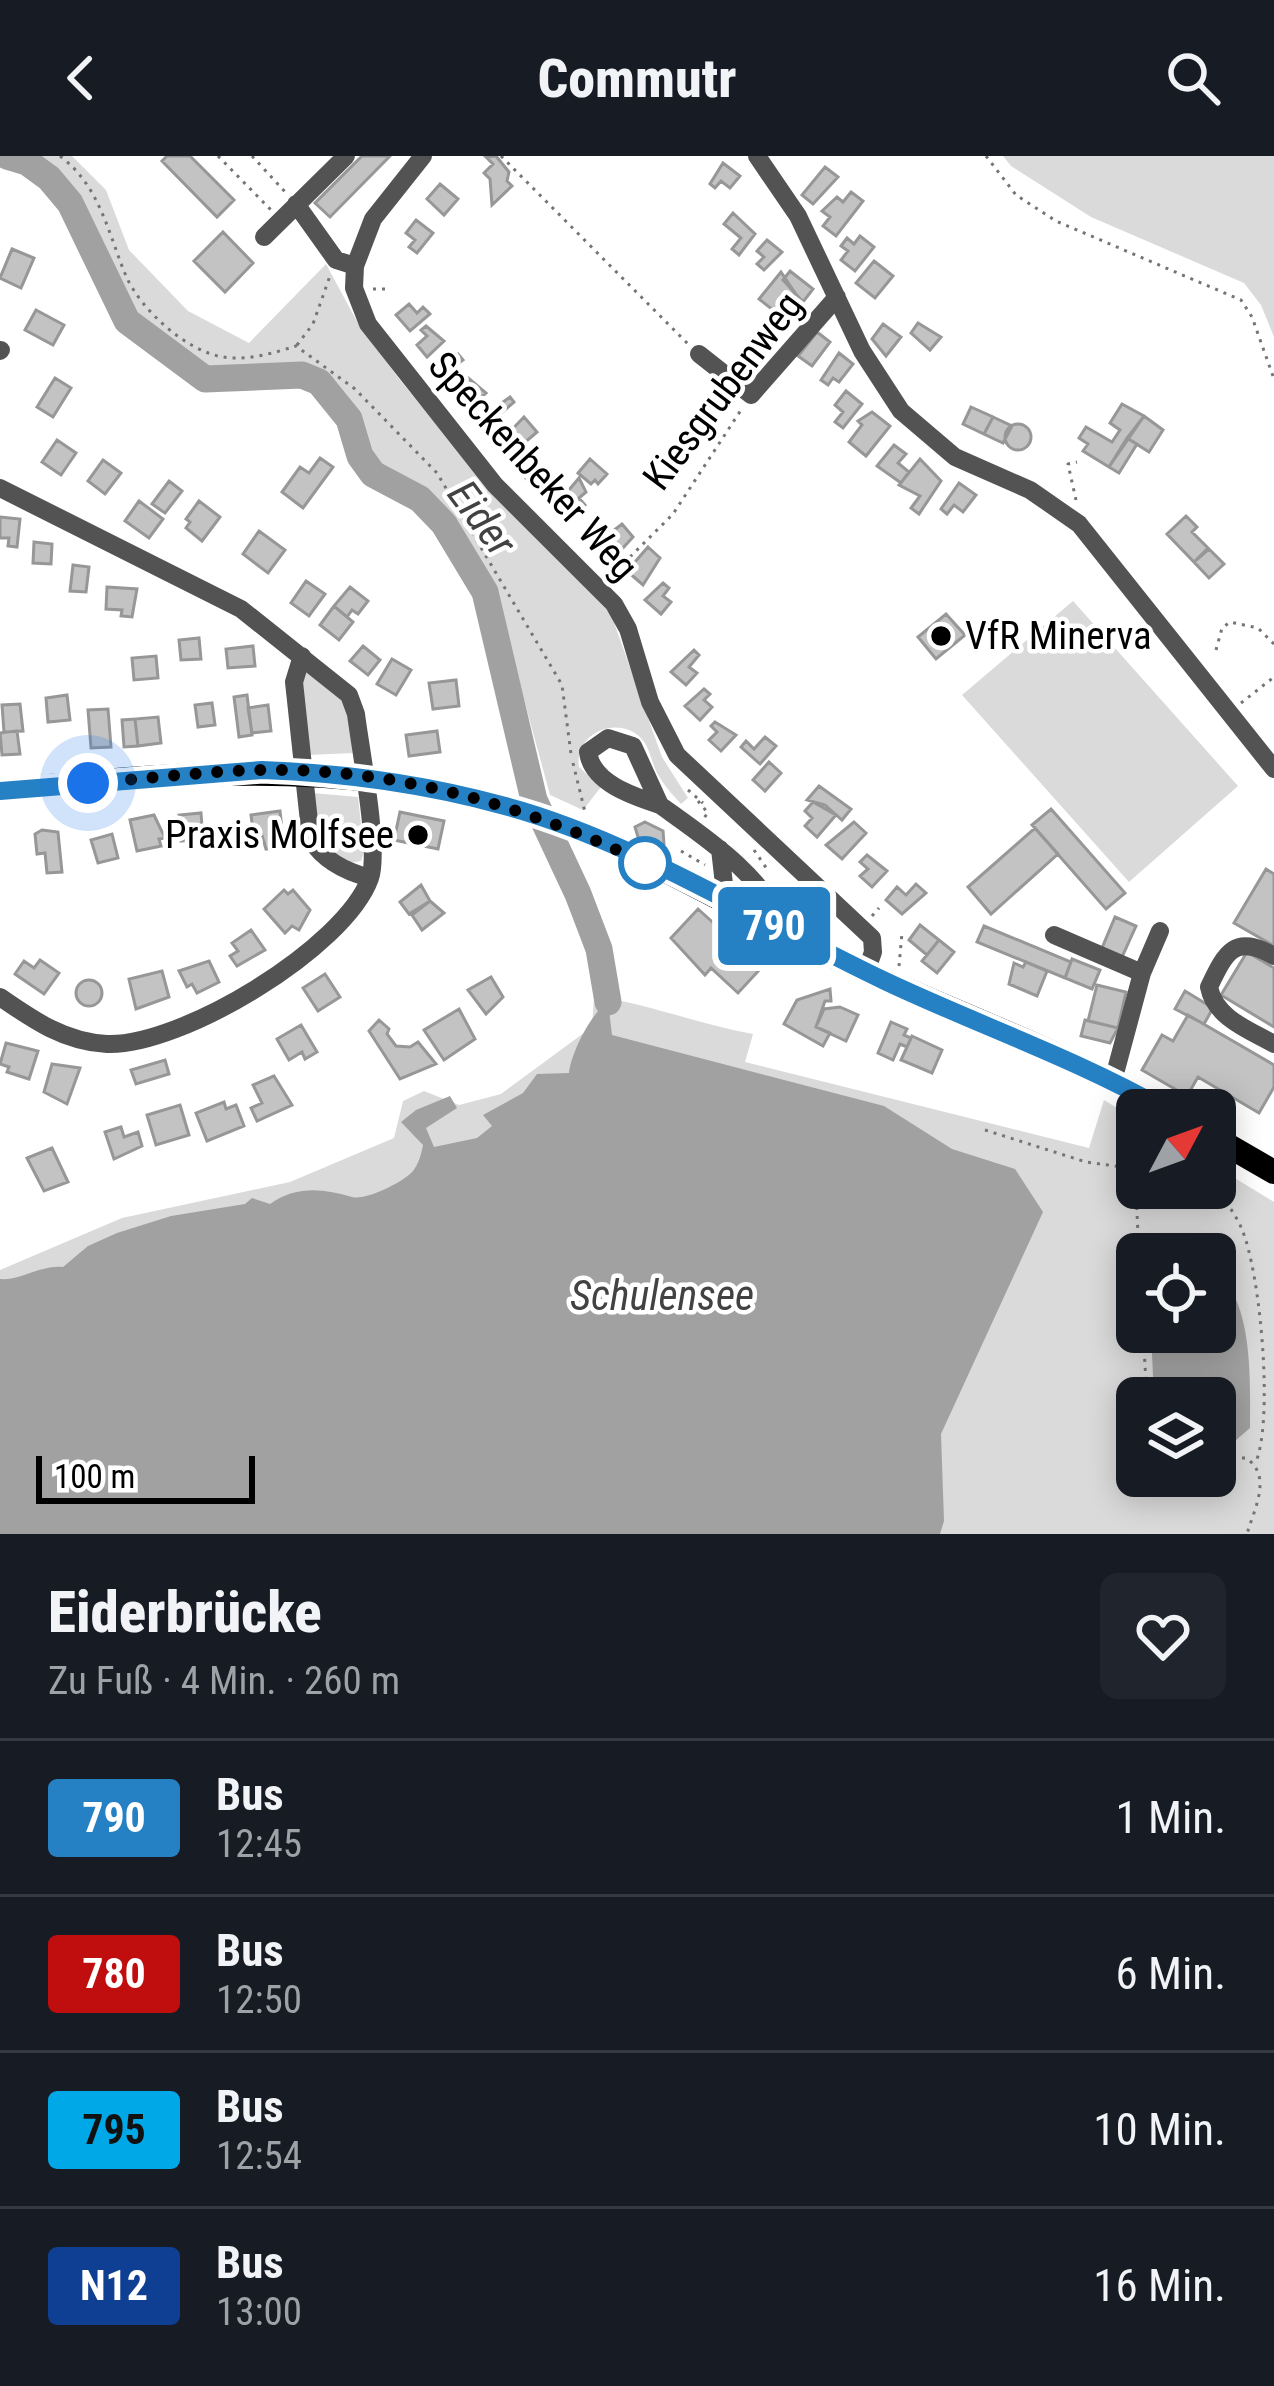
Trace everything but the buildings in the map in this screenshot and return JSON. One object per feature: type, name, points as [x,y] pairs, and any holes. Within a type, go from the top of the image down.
[{"type":"main road","points":[[0,790],[301,771],[429,787],[509,806],[593,839],[866,972],[1128,1089]]},
{"type":"main road","points":[[1236,1150],[1274,1172]]},
{"type":"street","points":[[264,237],[346,156]]},
{"type":"street","points":[[296,204],[345,263],[423,156]]},
{"type":"street","points":[[757,156],[798,216],[877,379],[917,429],[955,458],[1030,490],[1079,524],[1274,769]]},
{"type":"street","name":"Speckenbeker Weg","points":[[345,263],[359,307],[378,340],[495,485],[614,604],[628,629],[650,702],[676,755],[872,938],[866,972]]},
{"type":"street","name":"Kiesgrubenweg","points":[[751,395],[837,297]]},
{"type":"street","points":[[699,354],[751,395]]},
{"type":"street","points":[[0,488],[241,609],[340,686],[354,705],[370,878],[327,934],[283,969],[229,1003],[150,1038],[111,1045],[77,1040],[47,1029],[2,1001]]},
{"type":"street","points":[[302,656],[294,682],[311,840],[347,872],[370,878]]},
{"type":"street","points":[[660,805],[720,849],[768,897],[787,933]]},
{"type":"street","points":[[720,849],[726,902]]},
{"type":"street","points":[[1113,1081],[1142,973],[1160,931]]},
{"type":"street","points":[[1054,935],[1142,973]]},
{"type":"street","points":[[1274,956],[1253,944],[1240,945],[1230,952],[1209,987],[1212,1001],[1224,1015],[1274,1044]]},
{"type":"path","points":[[60,156],[93,191],[128,280],[144,304],[201,350],[225,358],[296,346],[314,324],[345,263]]},
{"type":"path","points":[[218,156],[281,219]]},
{"type":"path","points":[[252,156],[296,204]]},
{"type":"path","points":[[501,156],[699,354]]},
{"type":"path","points":[[986,156],[1016,195],[1056,220],[1241,300],[1274,379]]},
{"type":"path","points":[[362,288],[389,289]]},
{"type":"path","points":[[225,358],[228,346]]},
{"type":"path","points":[[296,346],[355,389],[437,473],[562,685],[593,839]]},
{"type":"path","name":"Kiesgrubenweg","points":[[611,576],[673,514],[751,395]]},
{"type":"path","points":[[1076,500],[1068,464],[1077,462]]},
{"type":"path","points":[[1216,650],[1222,628],[1230,622],[1258,628],[1274,644]]},
{"type":"path","points":[[1239,705],[1274,676]]},
{"type":"path","points":[[699,800],[707,812]]},
{"type":"path","points":[[899,964],[902,933]]},
{"type":"path","points":[[985,1130],[1086,1162],[1116,1166]]},
{"type":"path","points":[[1231,1209],[1249,1249],[1271,1399],[1268,1438],[1255,1464],[1262,1484],[1247,1534]]},
{"type":"path","points":[[1236,1457],[1255,1464]]},
{"type":"shaded area","points":[[36,156],[72,156],[106,190],[129,250],[188,311],[249,343],[326,264],[360,327],[400,380],[489,489],[611,614],[662,757],[688,798],[681,804],[659,777],[640,737],[620,728],[599,731],[583,745],[579,767],[601,787],[583,810],[550,795],[494,589],[433,496],[380,469],[347,395],[321,374],[288,365],[230,374],[168,343],[129,301],[75,200]]},
{"type":"shaded area","points":[[1003,156],[1274,156],[1274,337],[1261,305],[1244,283],[1091,217],[1011,166]]},
{"type":"shaded area","points":[[1073,601],[1238,786],[1129,882],[962,695]]},
{"type":"shaded area","points":[[312,672],[346,702],[354,753],[307,755],[299,677]]},
{"type":"shaded area","points":[[312,793],[358,797],[361,861],[346,864],[317,839]]},
{"type":"shaded area","name":"Schulensee","points":[[594,996],[753,1034],[745,1062],[1089,1148],[1104,1100],[1116,1107],[1116,1209],[1236,1209],[1236,1179],[1274,1202],[1274,1534],[0,1534],[0,1270],[122,1218],[290,1182],[394,1138],[403,1101],[424,1091],[459,1105],[501,1094],[592,1027]]},
{"type":"water","name":"Schulensee","points":[[608,1002],[612,1035],[884,1106],[952,1149],[1015,1169],[1043,1212],[941,1434],[944,1521],[940,1534],[0,1534],[0,1279],[63,1267],[88,1246],[171,1216],[245,1204],[252,1198],[270,1204],[300,1191],[358,1197],[385,1189],[413,1171],[422,1151],[423,1145],[401,1122],[450,1096],[457,1108],[426,1128],[434,1147],[477,1138],[492,1126],[483,1115],[523,1093],[537,1074],[569,1073],[583,1034]]},
{"type":"water","points":[[1236,1300],[1247,1344],[1250,1428],[1236,1440],[1236,1377],[1153,1377],[1152,1353],[1236,1353]]},
{"type":"waterway","name":"Eider","points":[[7,156],[27,162],[49,178],[70,203],[127,321],[205,379],[302,375],[319,382],[349,419],[360,456],[373,474],[420,499],[444,524],[485,592],[534,800],[599,949],[608,1002]]},
{"type":"bus line","name":"790","points":[[0,791],[301,771],[429,787],[509,806],[686,881],[947,1010],[1128,1089]]},
{"type":"place","name":"VfR Minerva","points":[[941,636]]},
{"type":"place","name":"Praxis Molfsee","points":[[418,835]]},
{"type":"route","points":[[88,783],[262,770],[363,777],[509,806],[645,863]]}]
